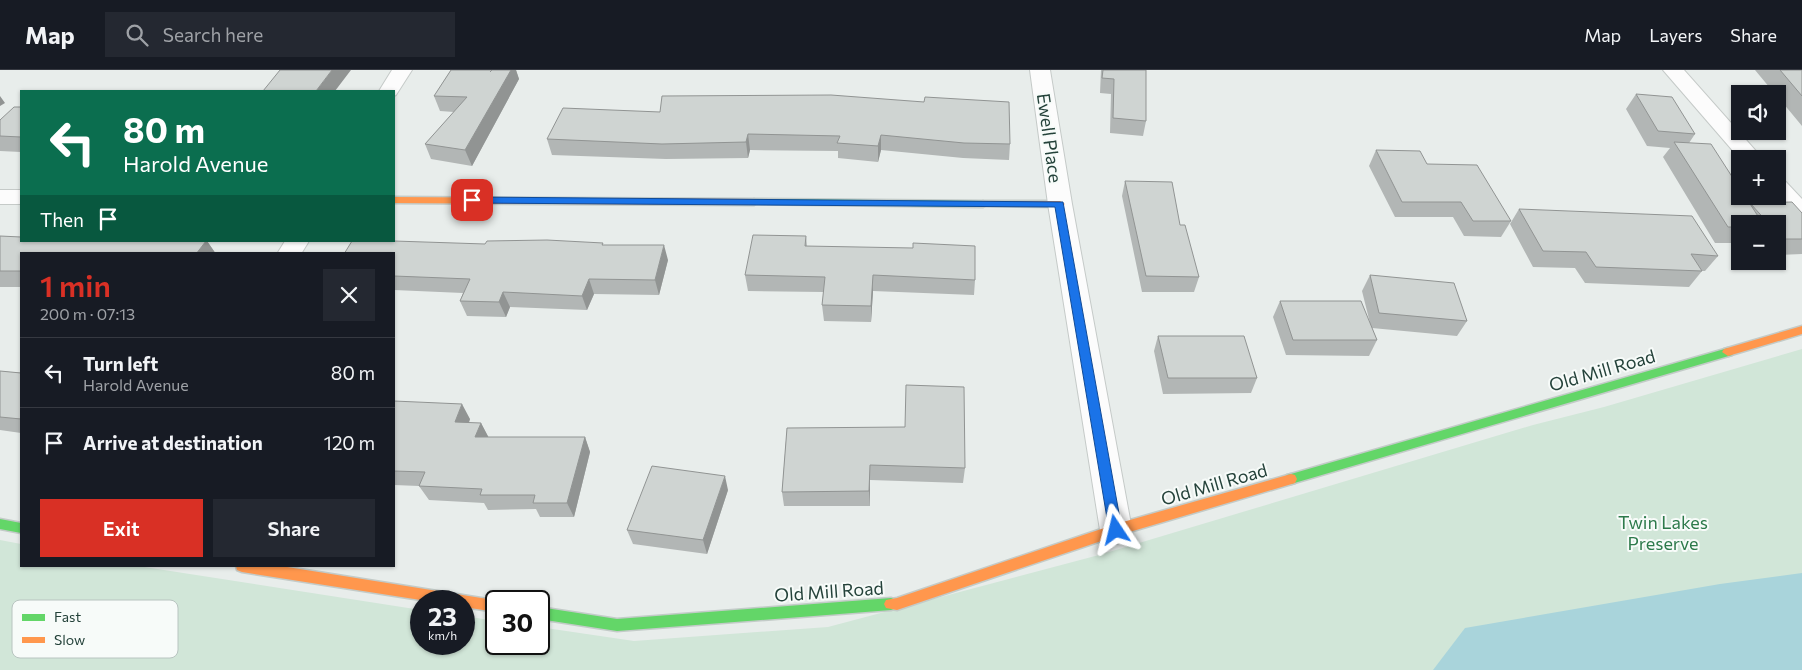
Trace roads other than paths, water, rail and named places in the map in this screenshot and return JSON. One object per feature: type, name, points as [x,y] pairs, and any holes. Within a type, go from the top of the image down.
[{"type":"street","points":[[390,90],[402,70]]},
{"type":"street","name":"Ewell Place","points":[[1040,70],[1060,204],[1116,530]]},
{"type":"street","points":[[1673,70],[1744,150]]},
{"type":"street","points":[[1786,196],[1802,214]]},
{"type":"street","points":[[0,197],[20,197]]},
{"type":"street","points":[[395,200],[1060,204]]},
{"type":"street","name":"Old Mill Road","points":[[550,615],[617,625],[897,604],[1116,530],[1802,330]]},
{"type":"street","points":[[0,524],[20,528]]},
{"type":"street","points":[[248,567],[485,604]]},
{"type":"water","points":[[1802,573],[1802,670],[1433,670],[1465,628],[1720,584]]},
{"type":"park label","name":"Twin Lakes Preserve","points":[[1663,532]]}]
